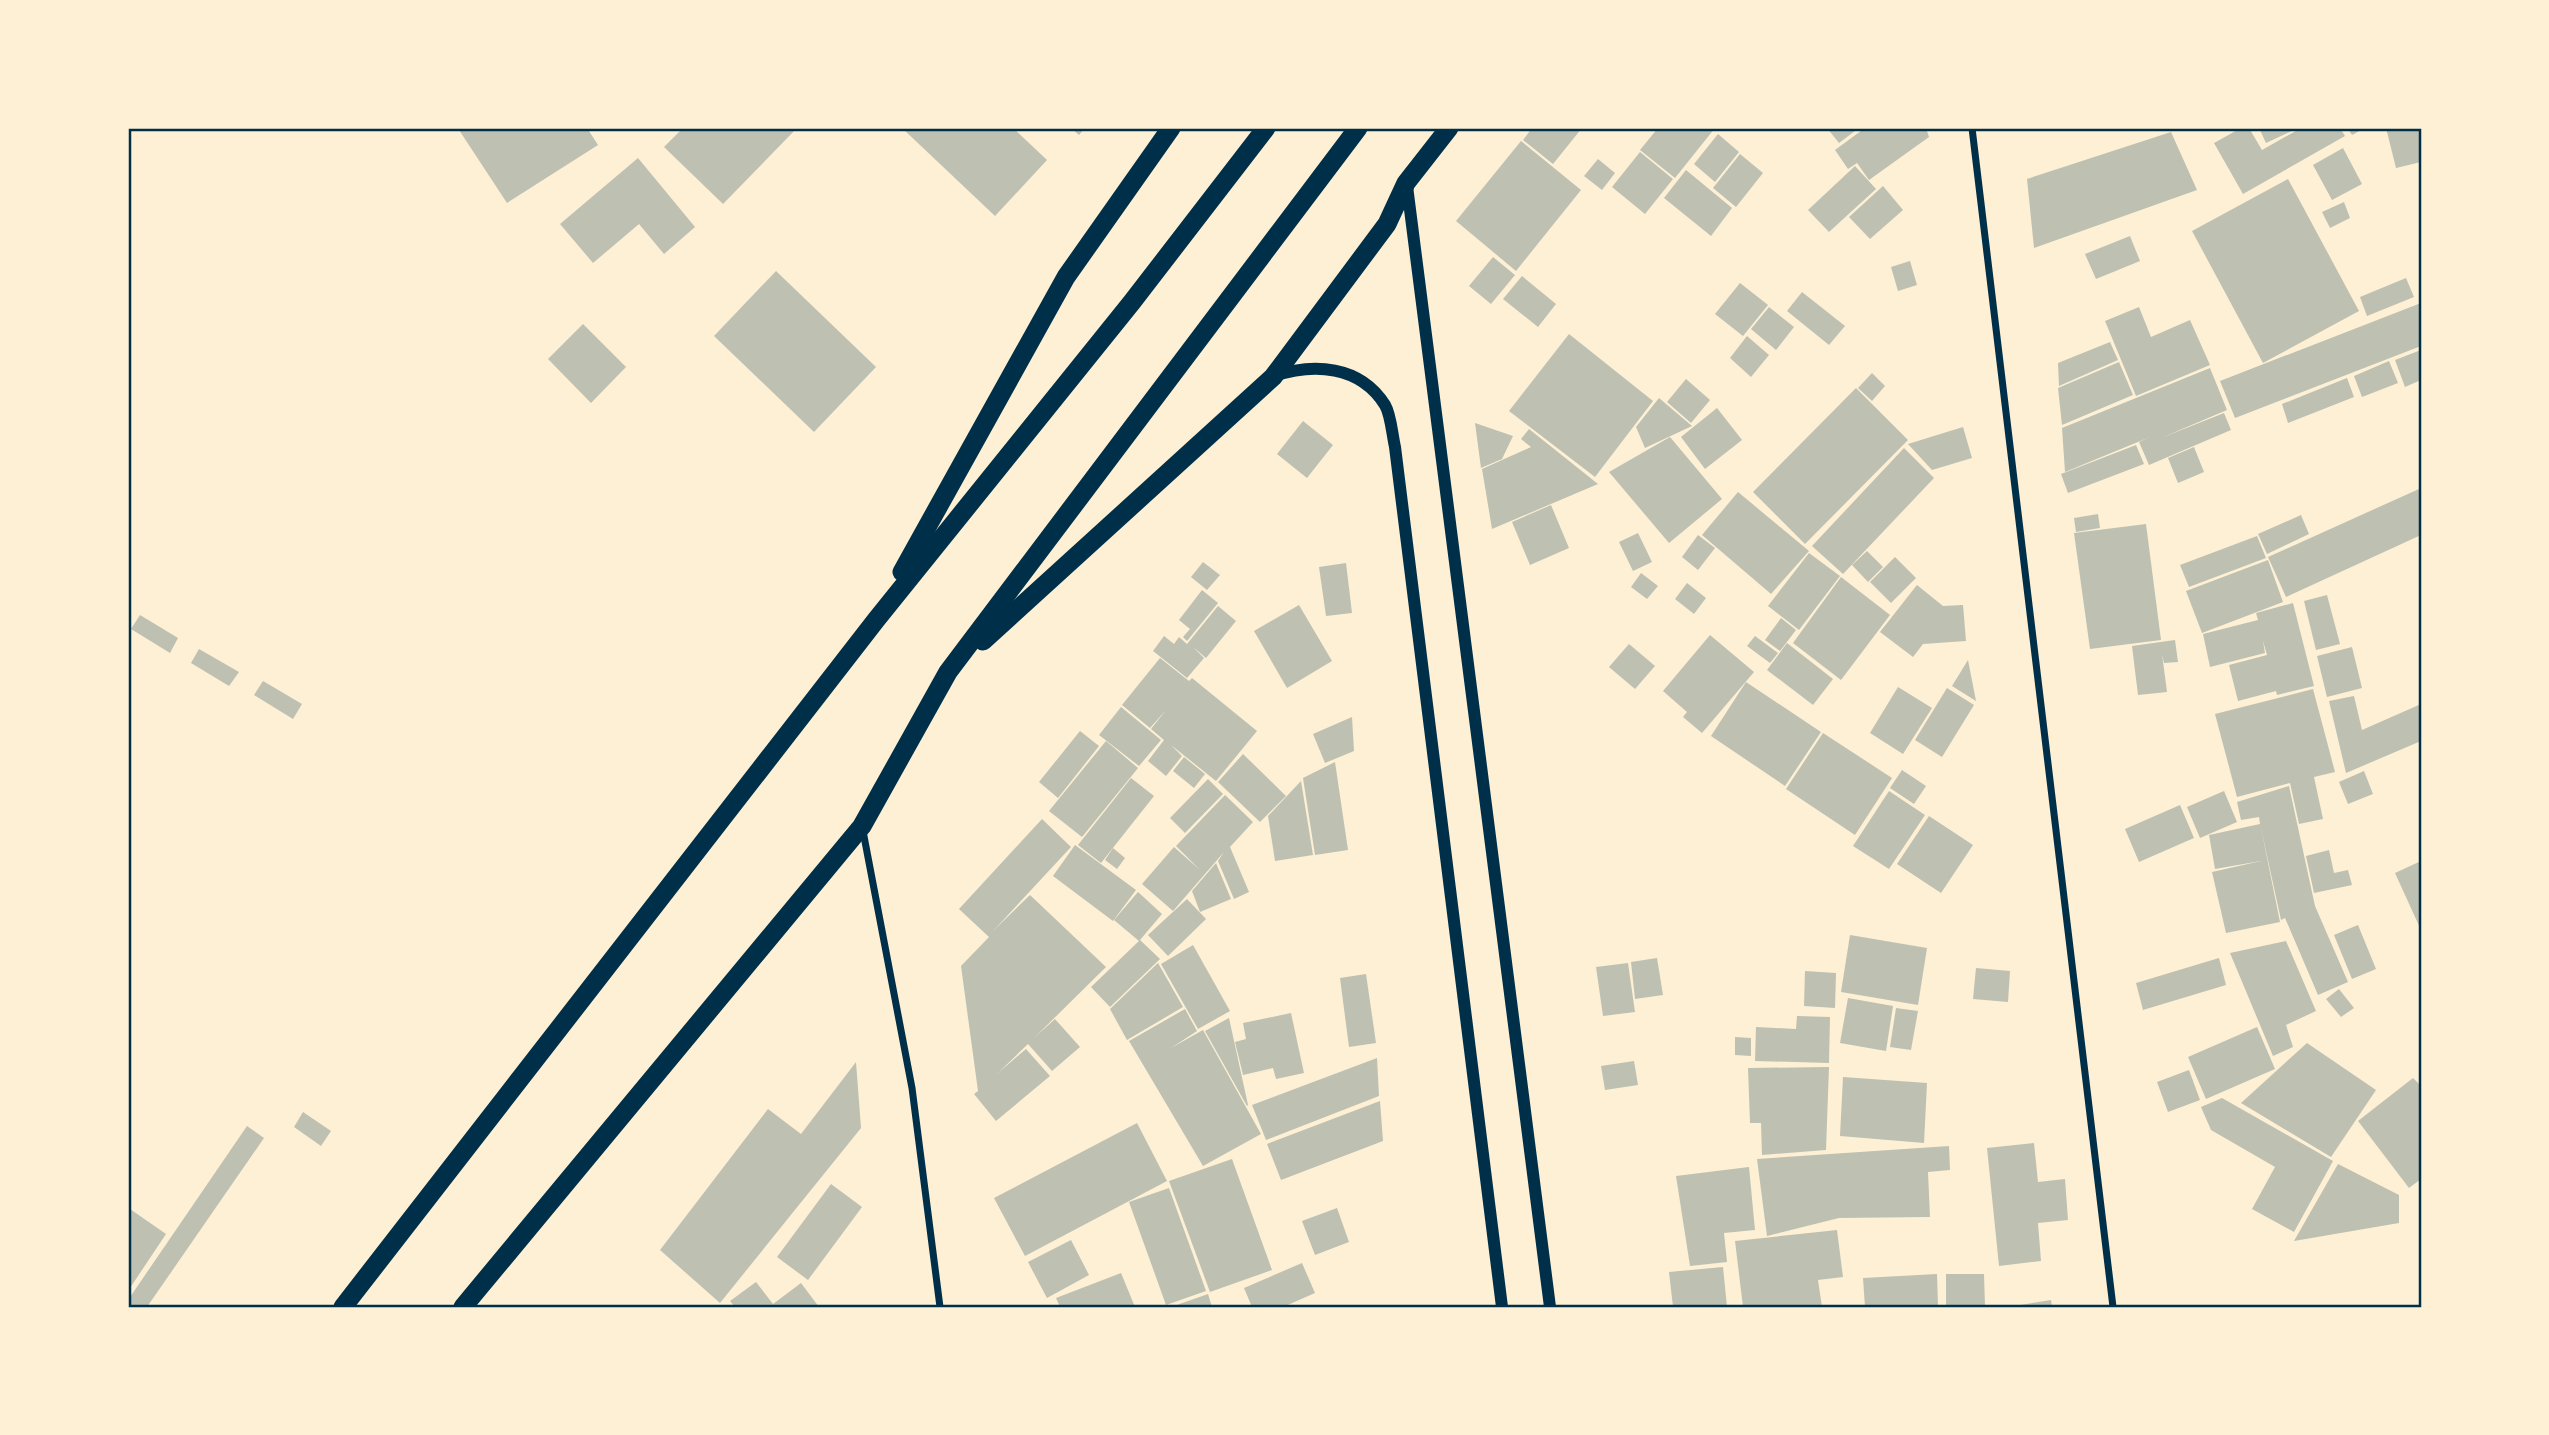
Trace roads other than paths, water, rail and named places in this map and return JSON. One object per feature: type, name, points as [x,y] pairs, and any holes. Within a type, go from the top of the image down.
[{"type":"highway","points":[[876,620],[1066,277],[1171,128]]},
{"type":"highway","points":[[343,1307],[876,620],[1132,302],[1266,128]]},
{"type":"highway","points":[[463,1307],[862,826],[948,672],[1358,128]]},
{"type":"highway","points":[[948,672],[1273,377],[1387,224],[1406,183],[1449,128]]},
{"type":"street","points":[[1972,128],[2113,1307]]},
{"type":"street","points":[[1406,183],[1550,1307]]},
{"type":"street","points":[[1273,377],[1304,369],[1336,370],[1363,380],[1386,406],[1395,447],[1502,1307]]},
{"type":"street","points":[[862,826],[912,1088],[940,1307]]}]
